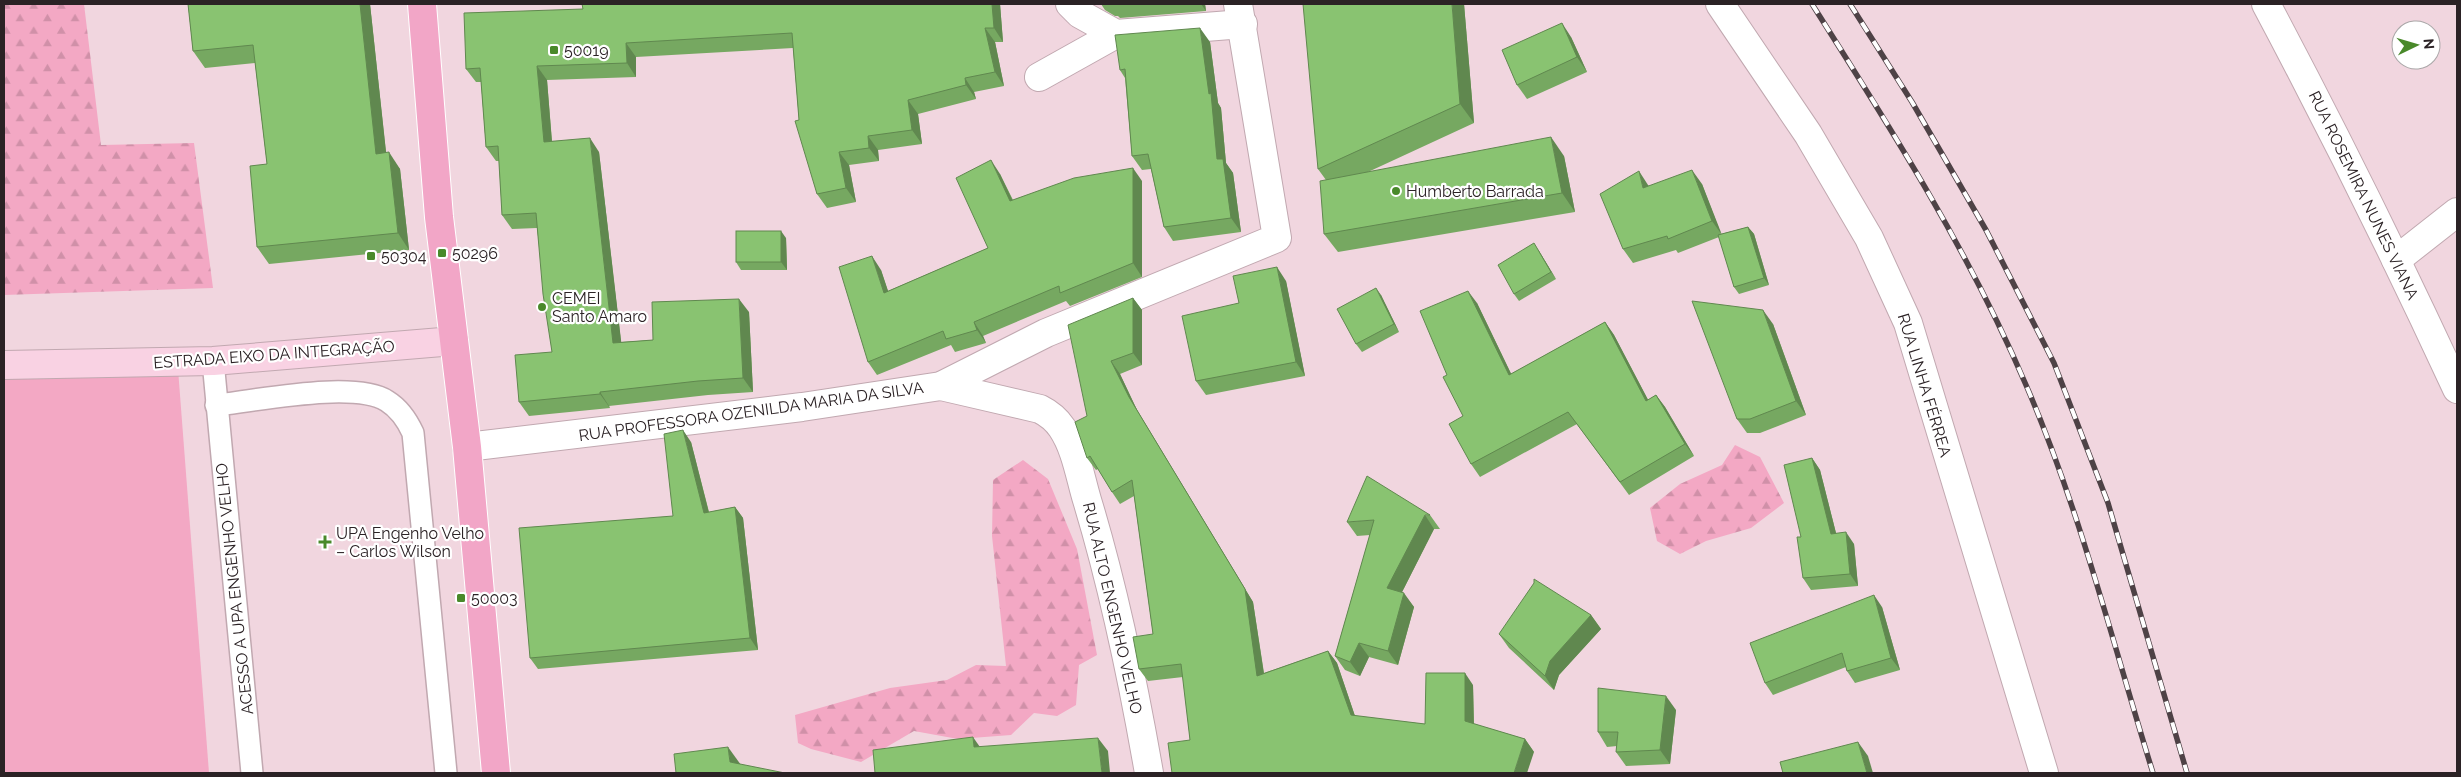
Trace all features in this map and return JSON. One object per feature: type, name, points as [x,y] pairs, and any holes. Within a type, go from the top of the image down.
[{"type":"main road","points":[[422,4],[439,217],[467,447],[496,773]]},
{"type":"main road","name":"ESTRADA EIXO DA INTEGRAÇÃO","points":[[4,365],[213,361],[454,341]]},
{"type":"street","points":[[1070,4],[1080,14],[1116,34]]},
{"type":"street","name":"RUA LINHA FÉRREA","points":[[1720,4],[1808,134],[1865,230],[1908,323],[2044,773]]},
{"type":"street","name":"RUA ROSEMIRA NUNES VIANA","points":[[2266,4],[2313,93],[2396,260],[2457,389]]},
{"type":"street","points":[[1039,77],[1116,34],[1241,14]]},
{"type":"street","name":"RUA PROFESSORA OZENILDA MARIA DA SILVA","points":[[467,447],[802,407],[941,386],[1046,333],[1212,263],[1277,238],[1241,14]]},
{"type":"street","points":[[2396,260],[2457,212]]},
{"type":"street","name":"RUA ALTO ENGENHO VELHO","points":[[941,386],[1040,409],[1054,417],[1064,430],[1074,454],[1101,545],[1136,702],[1149,773]]},
{"type":"lane","name":"ACESSO A UPA ENGENHO VELHO","points":[[213,361],[252,773]]},
{"type":"lane","points":[[216,405],[334,392],[364,393],[386,400],[404,416],[413,433],[446,773]]},
{"type":"green space","points":[[4,4],[84,4],[101,145],[194,143],[213,288],[4,295]]},
{"type":"green space","points":[[178,369],[209,773],[4,773],[4,377]]},
{"type":"green space","points":[[1735,445],[1760,457],[1784,503],[1751,528],[1706,541],[1680,554],[1657,541],[1650,508],[1680,484],[1722,465]]},
{"type":"green space","points":[[1023,460],[1048,479],[1077,549],[1097,655],[1079,665],[1076,705],[1057,716],[1034,713],[1011,735],[958,739],[914,731],[861,762],[811,749],[798,743],[795,715],[890,688],[947,680],[976,665],[1006,666],[992,536],[993,480]]},
{"type":"building","points":[[188,4],[360,4],[376,154],[389,152],[398,233],[257,247],[250,166],[267,164],[253,45],[193,51]]},
{"type":"building","points":[[582,4],[992,4],[994,28],[985,28],[995,72],[965,78],[966,85],[908,100],[912,130],[868,136],[869,148],[839,152],[846,188],[817,194],[795,121],[799,120],[792,33],[626,43],[627,63],[537,66],[544,142],[590,138],[613,343],[653,340],[652,302],[739,299],[743,378],[698,381],[519,402],[515,355],[552,352],[543,294],[536,213],[502,215],[498,146],[486,147],[480,68],[466,69],[464,13],[583,9]]},
{"type":"building","points":[[1303,4],[1452,4],[1460,104],[1318,169]]},
{"type":"building","points":[[1562,23],[1577,57],[1517,85],[1502,50]]},
{"type":"building","points":[[1200,28],[1209,94],[1211,93],[1217,159],[1223,159],[1231,218],[1164,227],[1148,154],[1132,156],[1125,69],[1120,70],[1115,35]]},
{"type":"building","points":[[1551,137],[1562,193],[1324,234],[1320,181]]},
{"type":"building","points":[[991,160],[1010,201],[1074,178],[1133,168],[1133,263],[1060,293],[1059,286],[974,322],[977,330],[946,339],[943,331],[868,362],[839,267],[872,256],[884,293],[988,248],[956,178]]},
{"type":"building","points":[[1692,170],[1712,221],[1668,239],[1667,236],[1623,249],[1600,194],[1639,171],[1643,188]]},
{"type":"building","points":[[1748,227],[1764,278],[1734,287],[1718,235]]},
{"type":"building","points":[[736,231],[781,231],[781,262],[736,262]]},
{"type":"building","points":[[1534,243],[1551,272],[1514,294],[1498,265]]},
{"type":"building","points":[[1277,267],[1296,362],[1196,381],[1182,316],[1239,303],[1233,276]]},
{"type":"building","points":[[1376,288],[1394,324],[1356,344],[1337,309]]},
{"type":"building","points":[[1468,291],[1509,375],[1605,322],[1646,401],[1656,395],[1685,444],[1620,482],[1568,412],[1471,464],[1449,424],[1463,416],[1443,377],[1447,375],[1420,311]]},
{"type":"building","points":[[1133,298],[1133,353],[1111,361],[1129,397],[1245,589],[1257,676],[1328,651],[1351,715],[1425,724],[1426,673],[1465,673],[1465,721],[1525,739],[1514,773],[1172,773],[1168,743],[1190,740],[1181,664],[1139,669],[1133,637],[1153,634],[1132,480],[1112,492],[1090,456],[1087,458],[1075,422],[1087,416],[1068,325]]},
{"type":"building","points":[[1692,301],[1763,310],[1796,401],[1750,419],[1737,419]]},
{"type":"building","points":[[683,430],[704,513],[735,507],[750,638],[530,658],[519,528],[673,516],[664,434]]},
{"type":"building","points":[[1812,458],[1831,534],[1846,532],[1850,574],[1803,578],[1797,537],[1801,537],[1784,465]]},
{"type":"building","points":[[1367,476],[1430,515],[1425,515],[1387,588],[1404,593],[1388,651],[1359,643],[1350,662],[1335,656],[1374,520],[1347,522]]},
{"type":"building","points":[[1534,579],[1591,615],[1550,661],[1545,676],[1499,634],[1534,583]]},
{"type":"building","points":[[1874,595],[1891,658],[1847,671],[1842,653],[1765,683],[1750,643]]},
{"type":"building","points":[[1598,688],[1666,696],[1660,750],[1616,752],[1618,732],[1598,732]]},
{"type":"building","points":[[973,737],[974,747],[1098,738],[1102,773],[875,773],[873,750]]},
{"type":"building","points":[[1858,742],[1867,773],[1783,773],[1780,762]]},
{"type":"building","points":[[728,747],[730,762],[785,773],[676,773],[674,754]]},
{"type":"railway","points":[[1812,4],[1927,190],[2004,335],[2026,385],[2063,480],[2095,578],[2153,773]]},
{"type":"railway","points":[[1850,4],[1912,102],[1986,230],[2054,363],[2108,503],[2187,773]]},
{"type":"place","name":"50019","points":[[554,50]]},
{"type":"place","name":"Humberto Barrada","points":[[1396,191]]},
{"type":"place","name":"50296","points":[[442,253]]},
{"type":"place","name":"50304","points":[[371,256]]},
{"type":"place","name":"CEMEI Santo Amaro","points":[[542,307]]},
{"type":"place","name":"UPA Engenho Velho – Carlos Wilson","points":[[325,542]]},
{"type":"place","name":"50003","points":[[461,598]]}]
